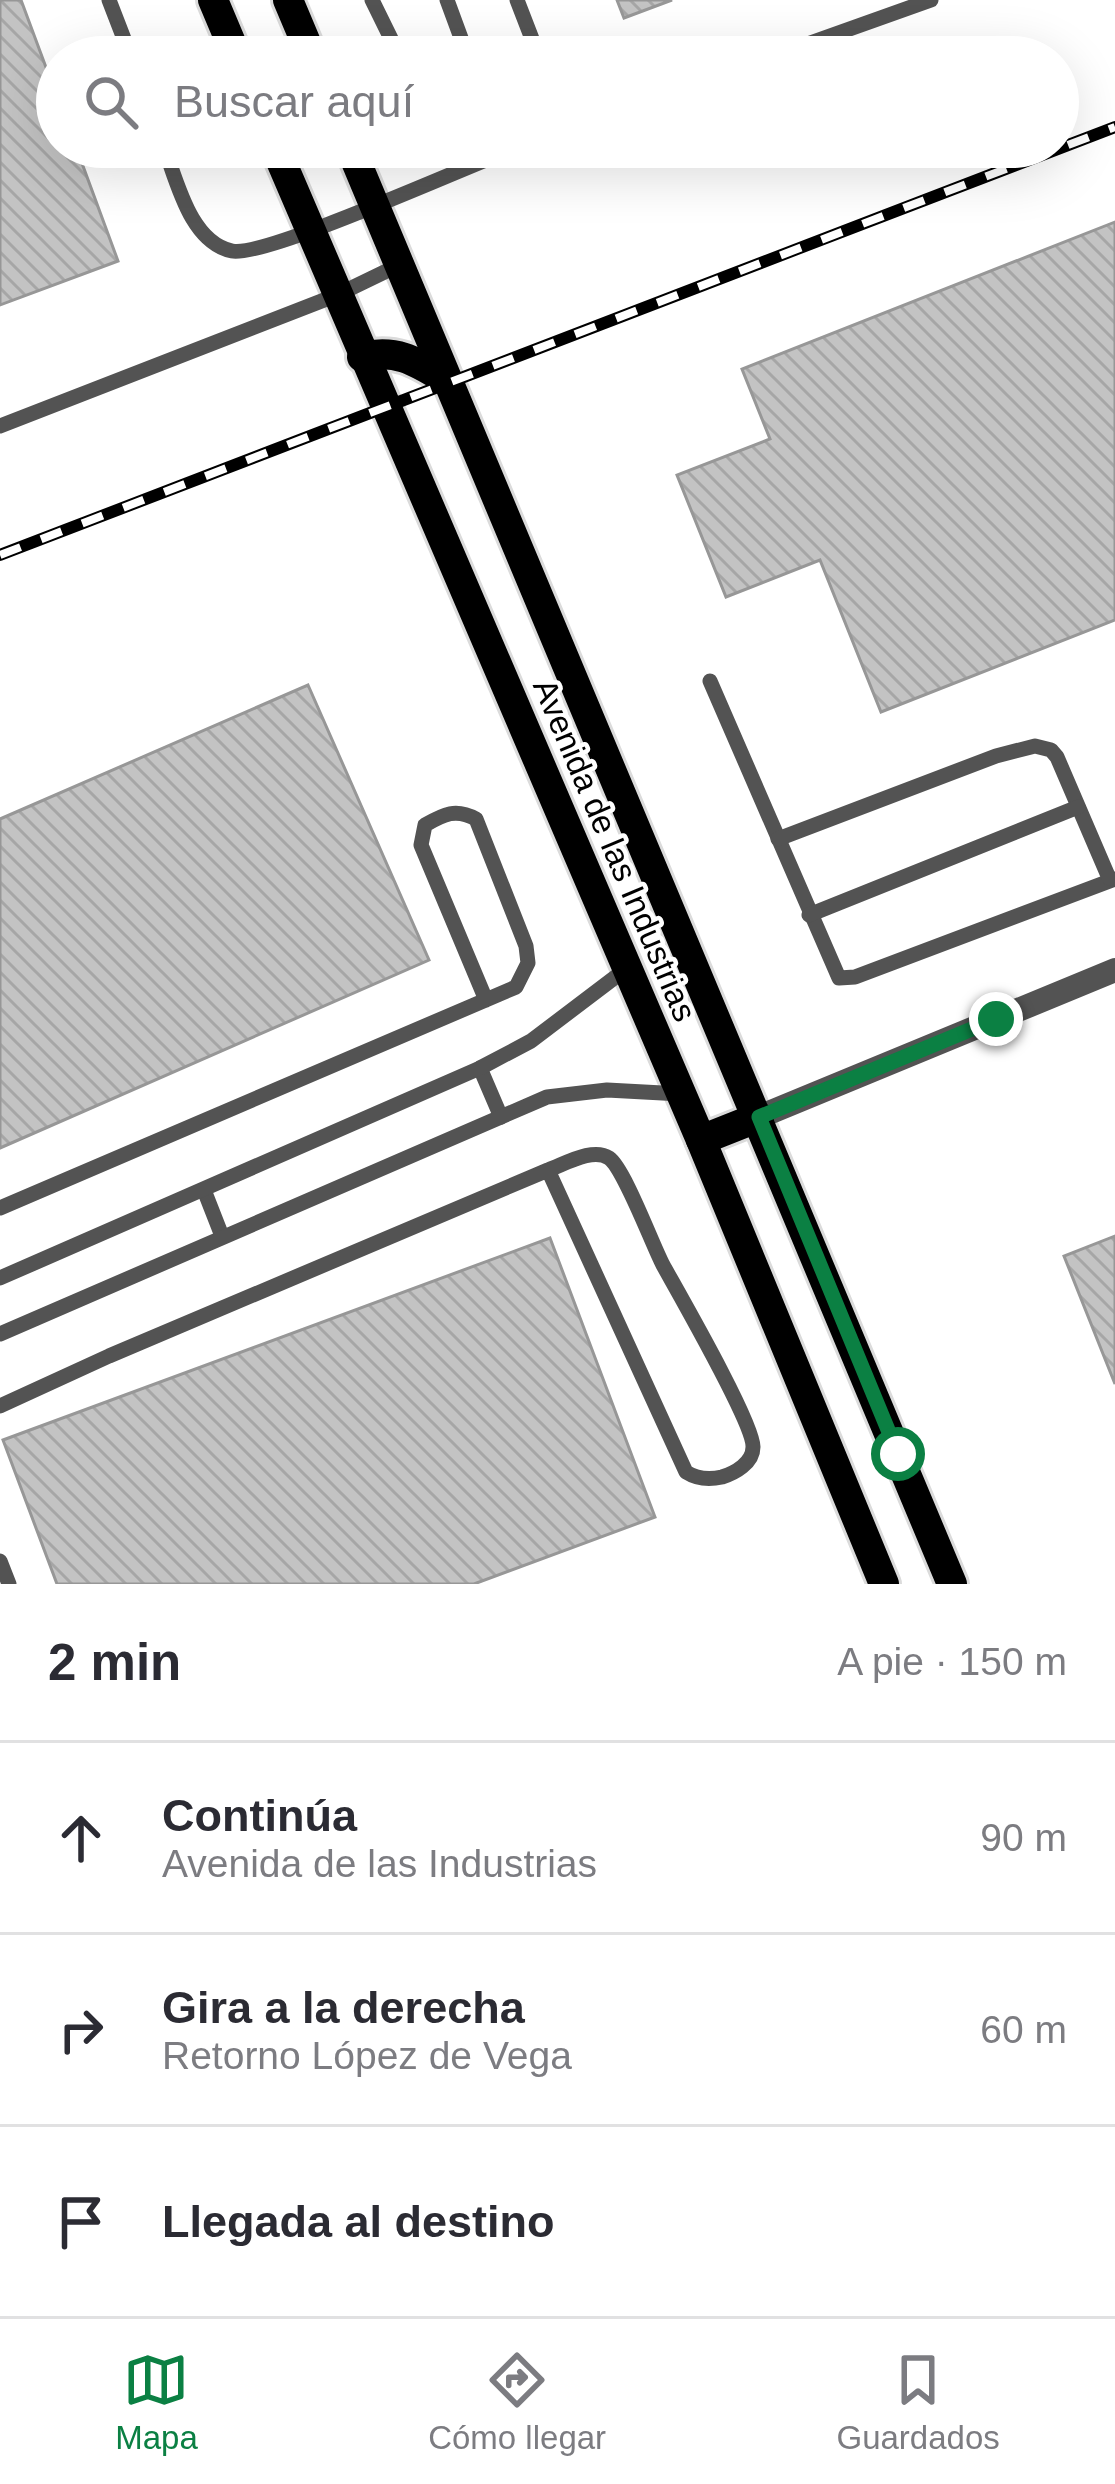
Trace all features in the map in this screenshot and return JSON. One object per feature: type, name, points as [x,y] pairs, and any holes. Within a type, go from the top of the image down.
[{"type":"main road","points":[[213,0],[228,36]]},
{"type":"main road","points":[[288,0],[303,36]]},
{"type":"main road","name":"Avenida de las Industrias","points":[[284,168],[681,1094],[884,1584]]},
{"type":"main road","name":"Avenida de las Industrias","points":[[359,168],[759,1117],[948,1583]]},
{"type":"main road","points":[[362,357],[382,353],[407,357],[446,379]]},
{"type":"main road","points":[[700,1140],[759,1117]]},
{"type":"street","points":[[759,1117],[1115,970]]},
{"type":"lane","points":[[109,0],[122,36]]},
{"type":"lane","points":[[373,0],[390,36]]},
{"type":"lane","points":[[447,0],[460,36]]},
{"type":"lane","points":[[517,0],[531,36]]},
{"type":"lane","points":[[830,36],[931,0]]},
{"type":"lane","points":[[173,168],[198,227],[231,251],[251,250],[310,230],[454,168]]},
{"type":"lane","points":[[0,426],[338,295],[399,266]]},
{"type":"lane","points":[[710,680],[835,974],[847,979],[1112,878],[1057,757],[1035,746],[996,756],[778,839]]},
{"type":"lane","points":[[809,915],[1078,807]]},
{"type":"lane","points":[[0,1208],[517,987],[528,963],[526,946],[476,819],[451,812],[425,825],[421,845],[486,1000]]},
{"type":"lane","points":[[0,1278],[480,1068],[531,1041],[626,969]]},
{"type":"lane","points":[[480,1068],[501,1117]]},
{"type":"lane","points":[[0,1334],[547,1097],[574,1092],[681,1094]]},
{"type":"lane","points":[[0,1406],[548,1170],[595,1153],[620,1168],[656,1250],[754,1442],[745,1465],[711,1479],[686,1472],[548,1170]]},
{"type":"lane","points":[[204,1190],[222,1236]]},
{"type":"lane","points":[[0,1562],[9,1584]]},
{"type":"building","points":[[0,0],[21,0],[36,40],[36,168],[84,168],[118,261],[0,305]]},
{"type":"building","points":[[617,0],[672,0],[624,18]]},
{"type":"building","points":[[1115,222],[1115,620],[881,712],[820,560],[726,597],[677,475],[770,439],[742,369]]},
{"type":"building","points":[[308,685],[429,960],[0,1148],[0,819]]},
{"type":"building","points":[[1115,1236],[1115,1384],[1064,1256]]},
{"type":"building","points":[[550,1238],[655,1517],[474,1584],[57,1584],[3,1440]]},
{"type":"railway","points":[[1079,141],[1115,127]]},
{"type":"railway","points":[[0,555],[1008,168]]},
{"type":"route","points":[[898,1454],[759,1117],[996,1019]]}]
